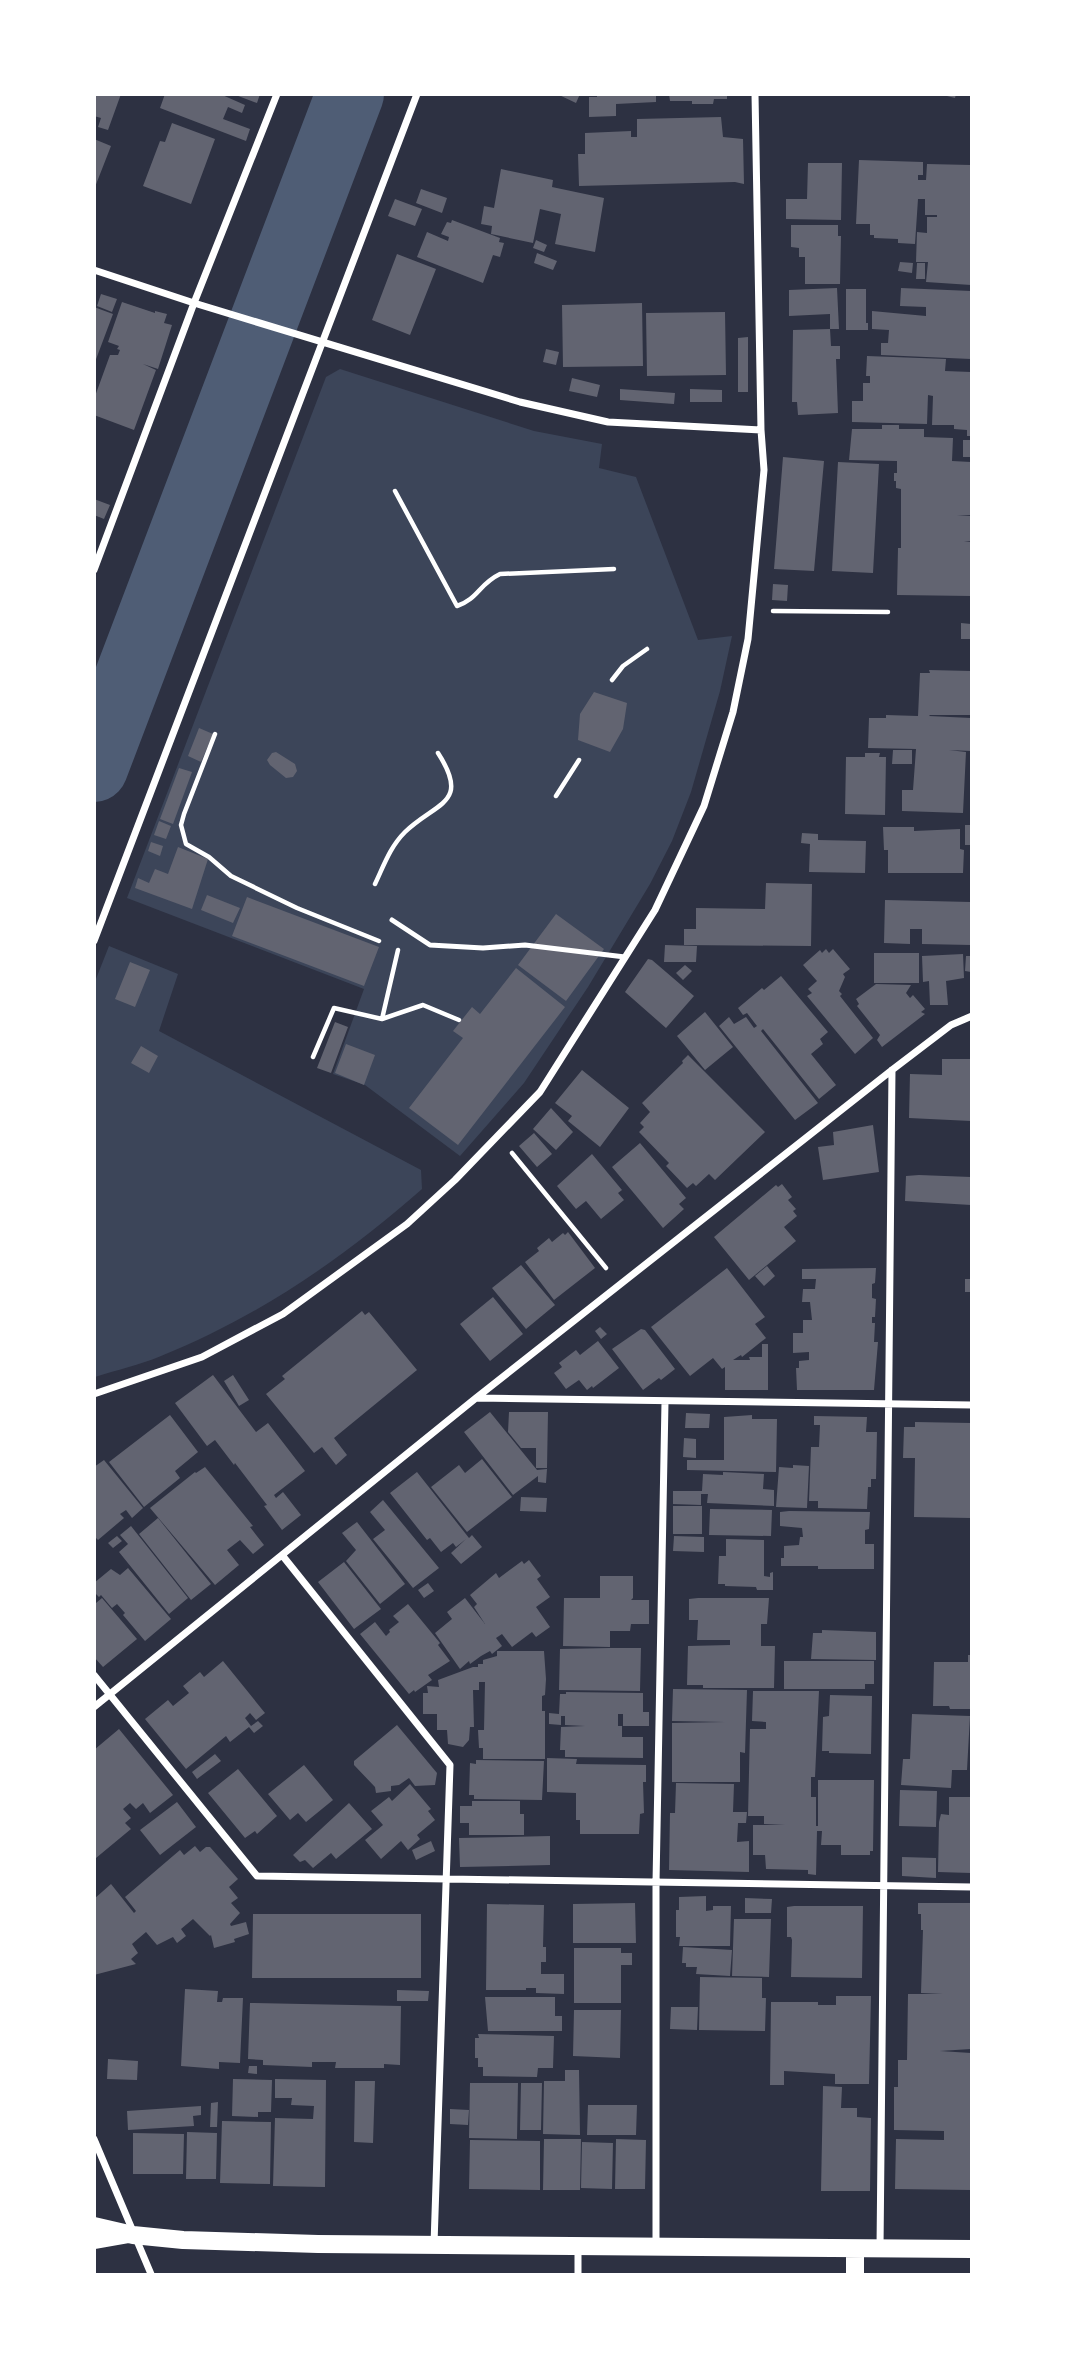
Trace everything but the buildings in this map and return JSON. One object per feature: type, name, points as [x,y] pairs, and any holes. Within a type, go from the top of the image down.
[{"type":"main road","points":[[94,2226],[133,2235],[183,2240],[318,2244],[971,2249]]},
{"type":"main road","points":[[94,2242],[133,2235]]},
{"type":"main road","points":[[855,2250],[855,2274]]},
{"type":"street","points":[[94,570],[194,303],[277,94]]},
{"type":"street","points":[[94,941],[417,94]]},
{"type":"street","points":[[94,1394],[202,1357],[283,1314],[407,1224],[455,1180],[540,1092],[655,910],[704,806],[733,712],[748,639],[764,470],[755,94]]},
{"type":"street","points":[[94,270],[520,402],[608,422],[761,430]]},
{"type":"street","points":[[94,1707],[620,1284],[892,1070],[951,1025],[971,1016]]},
{"type":"street","points":[[880,2249],[892,1070]]},
{"type":"street","points":[[476,1398],[971,1405]]},
{"type":"street","points":[[656,2248],[656,1883],[665,1402]]},
{"type":"street","points":[[282,1555],[450,1765],[434,2245]]},
{"type":"street","points":[[94,1675],[257,1876],[971,1888]]},
{"type":"street","points":[[94,2139],[150,2274]]},
{"type":"street","points":[[578,2247],[578,2274]]},
{"type":"lane","points":[[392,920],[430,945],[483,948],[525,945],[625,957]]},
{"type":"path","points":[[394,491],[457,606],[467,603],[485,581],[500,574],[614,569]]},
{"type":"path","points":[[751,610],[888,612]]},
{"type":"path","points":[[612,680],[623,666],[648,649]]},
{"type":"path","points":[[215,734],[181,825],[186,844],[209,857],[231,876],[286,903],[399,948],[382,1019]]},
{"type":"path","points":[[375,884],[392,847],[407,831],[447,800],[453,786],[450,771],[438,753]]},
{"type":"path","points":[[556,796],[579,760]]},
{"type":"path","points":[[313,1057],[334,1008],[382,1019],[422,1005],[459,1020]]},
{"type":"path","points":[[498,1135],[620,1284]]},
{"type":"shaded area","points":[[340,369],[534,431],[602,444],[599,468],[636,477],[698,640],[732,636],[720,691],[691,792],[672,841],[650,884],[588,987],[524,1083],[460,1156],[365,1085],[333,1074],[364,989],[127,898],[326,377]]},
{"type":"shaded area","points":[[109,946],[178,974],[159,1031],[421,1170],[422,1189],[330,1262],[266,1304],[161,1356],[95,1377],[94,984]]},
{"type":"waterway","points":[[94,768],[350,94]]}]
